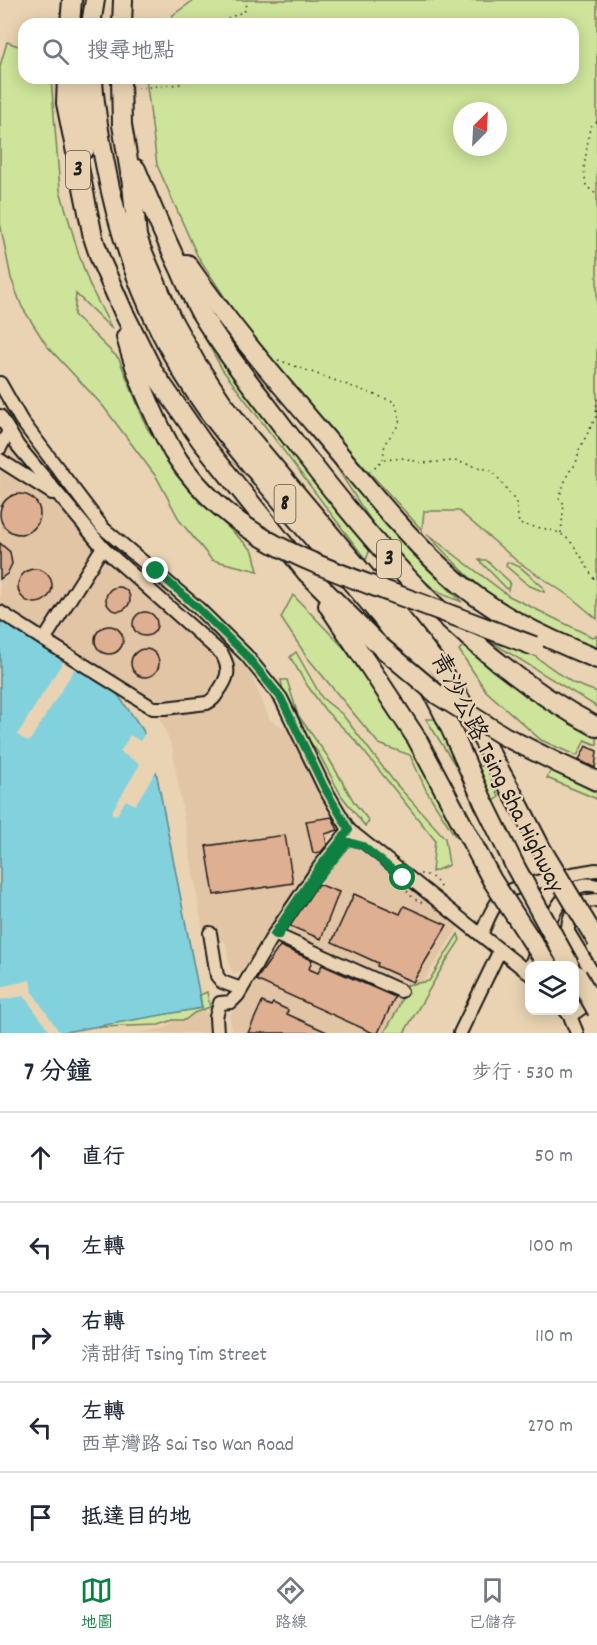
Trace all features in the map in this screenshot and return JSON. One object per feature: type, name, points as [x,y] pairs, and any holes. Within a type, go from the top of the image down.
[{"type":"highway","points":[[70,18],[72,0]]},
{"type":"highway","points":[[92,18],[95,0]]},
{"type":"highway","points":[[122,18],[123,0]]},
{"type":"highway","name":"3","points":[[67,84],[66,104],[100,261],[154,373],[182,415],[306,572],[380,646],[438,694],[504,736],[597,781]]},
{"type":"highway","points":[[83,84],[81,107],[92,194],[93,237]]},
{"type":"highway","name":"青沙公路 Tsing Sha Highway","points":[[93,84],[96,121],[118,223],[136,278],[158,327],[183,371],[221,428],[372,606],[421,672],[516,868],[567,961]]},
{"type":"highway","name":"3","points":[[121,84],[122,125],[126,142],[158,223],[198,309],[240,371],[353,517],[423,595],[473,640],[563,708],[597,727]]},
{"type":"highway","name":"青沙公路 Tsing Sha Highway","points":[[126,142],[137,236],[172,320],[196,363],[222,402],[440,667],[460,699],[542,850],[597,941]]},
{"type":"highway","points":[[158,223],[237,333],[361,479],[445,571],[514,621],[563,646],[597,659]]},
{"type":"highway","points":[[123,311],[126,338],[139,380],[163,434],[189,475],[218,507],[257,535],[306,559],[597,669]]},
{"type":"highway","points":[[306,572],[404,718],[429,760],[492,880],[545,961]]},
{"type":"highway","points":[[579,980],[597,1011]]},
{"type":"highway","points":[[579,1002],[597,1022]]},
{"type":"street","points":[[0,382],[21,420],[104,528],[198,608],[246,655],[281,698],[324,787],[349,830],[525,967]]},
{"type":"street","points":[[0,416],[18,446],[104,549],[222,654],[229,666],[227,680],[213,700],[207,703],[153,708],[0,612]]},
{"type":"street","points":[[0,448],[9,431]]},
{"type":"street","points":[[0,460],[63,500]]},
{"type":"street","points":[[44,640],[99,553],[104,549]]},
{"type":"street","points":[[217,1033],[216,1017],[220,1003],[231,1002],[241,989],[274,934],[320,866],[349,830]]},
{"type":"street","points":[[481,935],[492,909],[510,890],[597,870]]},
{"type":"street","points":[[533,961],[562,898],[575,888],[591,884],[597,886]]},
{"type":"street","points":[[597,900],[578,906],[571,915],[568,926],[568,932],[597,980]]},
{"type":"street","points":[[210,933],[217,976],[222,982],[241,989]]},
{"type":"street","points":[[274,934],[401,991]]},
{"type":"street","points":[[460,1033],[500,950]]},
{"type":"street","points":[[579,1007],[597,997]]},
{"type":"street","points":[[569,1015],[577,1033]]},
{"type":"path","points":[[229,18],[246,10],[247,0]]},
{"type":"path","points":[[137,88],[180,84]]},
{"type":"path","points":[[597,122],[590,127],[584,168],[586,186],[597,195]]},
{"type":"path","points":[[285,361],[395,402],[400,420],[385,443],[383,460]]},
{"type":"path","points":[[561,533],[564,504],[558,498],[568,473],[576,464],[579,450],[597,417],[597,399]]},
{"type":"path","points":[[361,479],[383,460],[404,458],[422,463],[456,461],[493,471],[516,502],[519,524],[561,533],[577,548],[584,566],[597,584]]},
{"type":"path","points":[[407,888],[413,898],[428,905]]},
{"type":"shaded area","points":[[0,404],[26,448],[99,538],[250,672],[270,720],[290,731],[338,825],[264,935],[244,970],[234,973],[230,968],[225,941],[205,943],[172,747],[153,702],[0,606]]},
{"type":"shaded area","points":[[351,845],[362,848],[459,926],[389,1033],[231,1033],[230,1015],[343,852]]},
{"type":"shaded area","points":[[194,1006],[209,1014],[209,1033],[138,1033],[165,1028]]},
{"type":"green space","points":[[194,0],[597,0],[597,619],[572,598],[517,561],[459,511],[424,511],[422,530],[315,413],[252,339],[197,255],[157,165],[147,84],[579,84],[579,18],[172,18],[173,15]]},
{"type":"green space","points":[[7,42],[18,46],[18,84],[51,84],[60,190],[90,286],[112,329],[76,294],[74,315],[119,359],[147,428],[200,501],[253,551],[258,571],[212,560],[180,521],[157,478],[103,406],[47,346],[22,307],[11,278],[0,223],[0,66]]},
{"type":"green space","points":[[183,299],[200,315],[370,549],[366,560],[222,369]]},
{"type":"green space","points":[[336,466],[346,470],[423,564],[462,602],[436,590],[404,562],[367,516]]},
{"type":"green space","points":[[427,534],[509,596],[592,637],[597,636],[597,647],[540,626],[508,609],[476,583]]},
{"type":"green space","points":[[479,560],[486,560],[510,582],[508,590]]},
{"type":"green space","points":[[507,562],[520,567],[543,587],[544,592],[528,585],[506,566]]},
{"type":"green space","points":[[293,595],[345,649],[413,741],[445,795],[455,836],[426,790],[410,755],[379,744],[307,657],[281,618]]},
{"type":"green space","points":[[485,638],[530,653],[573,683],[597,692],[597,707]]},
{"type":"green space","points":[[465,644],[490,661],[525,696],[582,730],[597,736],[597,745],[585,740],[577,756],[541,740],[486,691],[459,650]]},
{"type":"green space","points":[[296,652],[322,698],[342,714],[395,783],[445,838],[449,865],[432,872],[435,840],[354,739],[325,710],[290,657]]},
{"type":"green space","points":[[281,680],[287,680],[298,715],[328,757],[354,802],[369,821],[365,826],[341,795],[319,754],[286,709]]},
{"type":"green space","points":[[426,719],[435,719],[458,759],[455,765]]},
{"type":"green space","points":[[485,765],[499,797],[493,802],[478,767]]},
{"type":"green space","points":[[551,770],[597,793],[597,799],[547,778]]},
{"type":"green space","points":[[458,934],[460,940],[404,1033],[384,1033],[397,1011],[407,985],[429,981]]},
{"type":"green space","points":[[207,992],[210,1007],[194,1013],[185,1020],[173,1020],[159,1025],[99,1027],[105,1024],[202,1008],[200,995]]},
{"type":"water","points":[[0,620],[115,691],[143,730],[156,771],[202,1008],[59,1033],[0,1033]]},
{"type":"pier","points":[[64,660],[76,667],[29,742],[17,735]]},
{"type":"pier","points":[[146,731],[158,768],[135,805],[126,800],[116,816],[111,813],[140,764],[120,752],[130,735],[140,741]]},
{"type":"pier","points":[[30,980],[33,993],[60,1033],[51,1033],[24,996],[0,1000],[0,987]]},
{"type":"building","points":[[20,494],[34,500],[40,514],[34,528],[20,534],[6,528],[0,514],[6,500]]},
{"type":"building","points":[[0,543],[10,552],[12,564],[7,574],[0,579]]},
{"type":"building","points":[[35,569],[47,574],[52,586],[47,598],[35,603],[23,598],[18,586],[23,574]]},
{"type":"building","points":[[118,587],[127,590],[130,599],[127,608],[118,611],[109,608],[106,599],[109,590]]},
{"type":"building","points":[[145,612],[153,616],[157,624],[153,632],[145,636],[137,632],[133,624],[137,616]]},
{"type":"building","points":[[109,626],[119,630],[123,640],[119,650],[109,654],[99,650],[95,640],[99,630]]},
{"type":"building","points":[[145,649],[155,653],[159,663],[155,673],[145,677],[135,673],[131,663],[135,653]]},
{"type":"building","points":[[586,746],[597,751],[595,768],[579,760]]},
{"type":"building","points":[[332,817],[338,830],[325,834],[327,845],[321,852],[313,853],[306,821]]},
{"type":"building","points":[[285,835],[293,883],[214,895],[206,846]]},
{"type":"building","points":[[318,884],[339,892],[321,939],[290,926]]},
{"type":"building","points":[[354,894],[400,914],[404,906],[447,925],[413,982],[332,942]]},
{"type":"building","points":[[280,946],[312,960],[309,969],[318,973],[322,965],[395,997],[378,1033],[373,1033],[256,980]]},
{"type":"building","points":[[262,1002],[271,1006],[273,1003],[288,1010],[287,1014],[329,1033],[248,1033]]},
{"type":"route","points":[[156,571],[246,655],[281,698],[324,787],[349,830],[320,866],[274,934],[278,936],[315,882],[349,842],[363,846],[403,878]]}]
